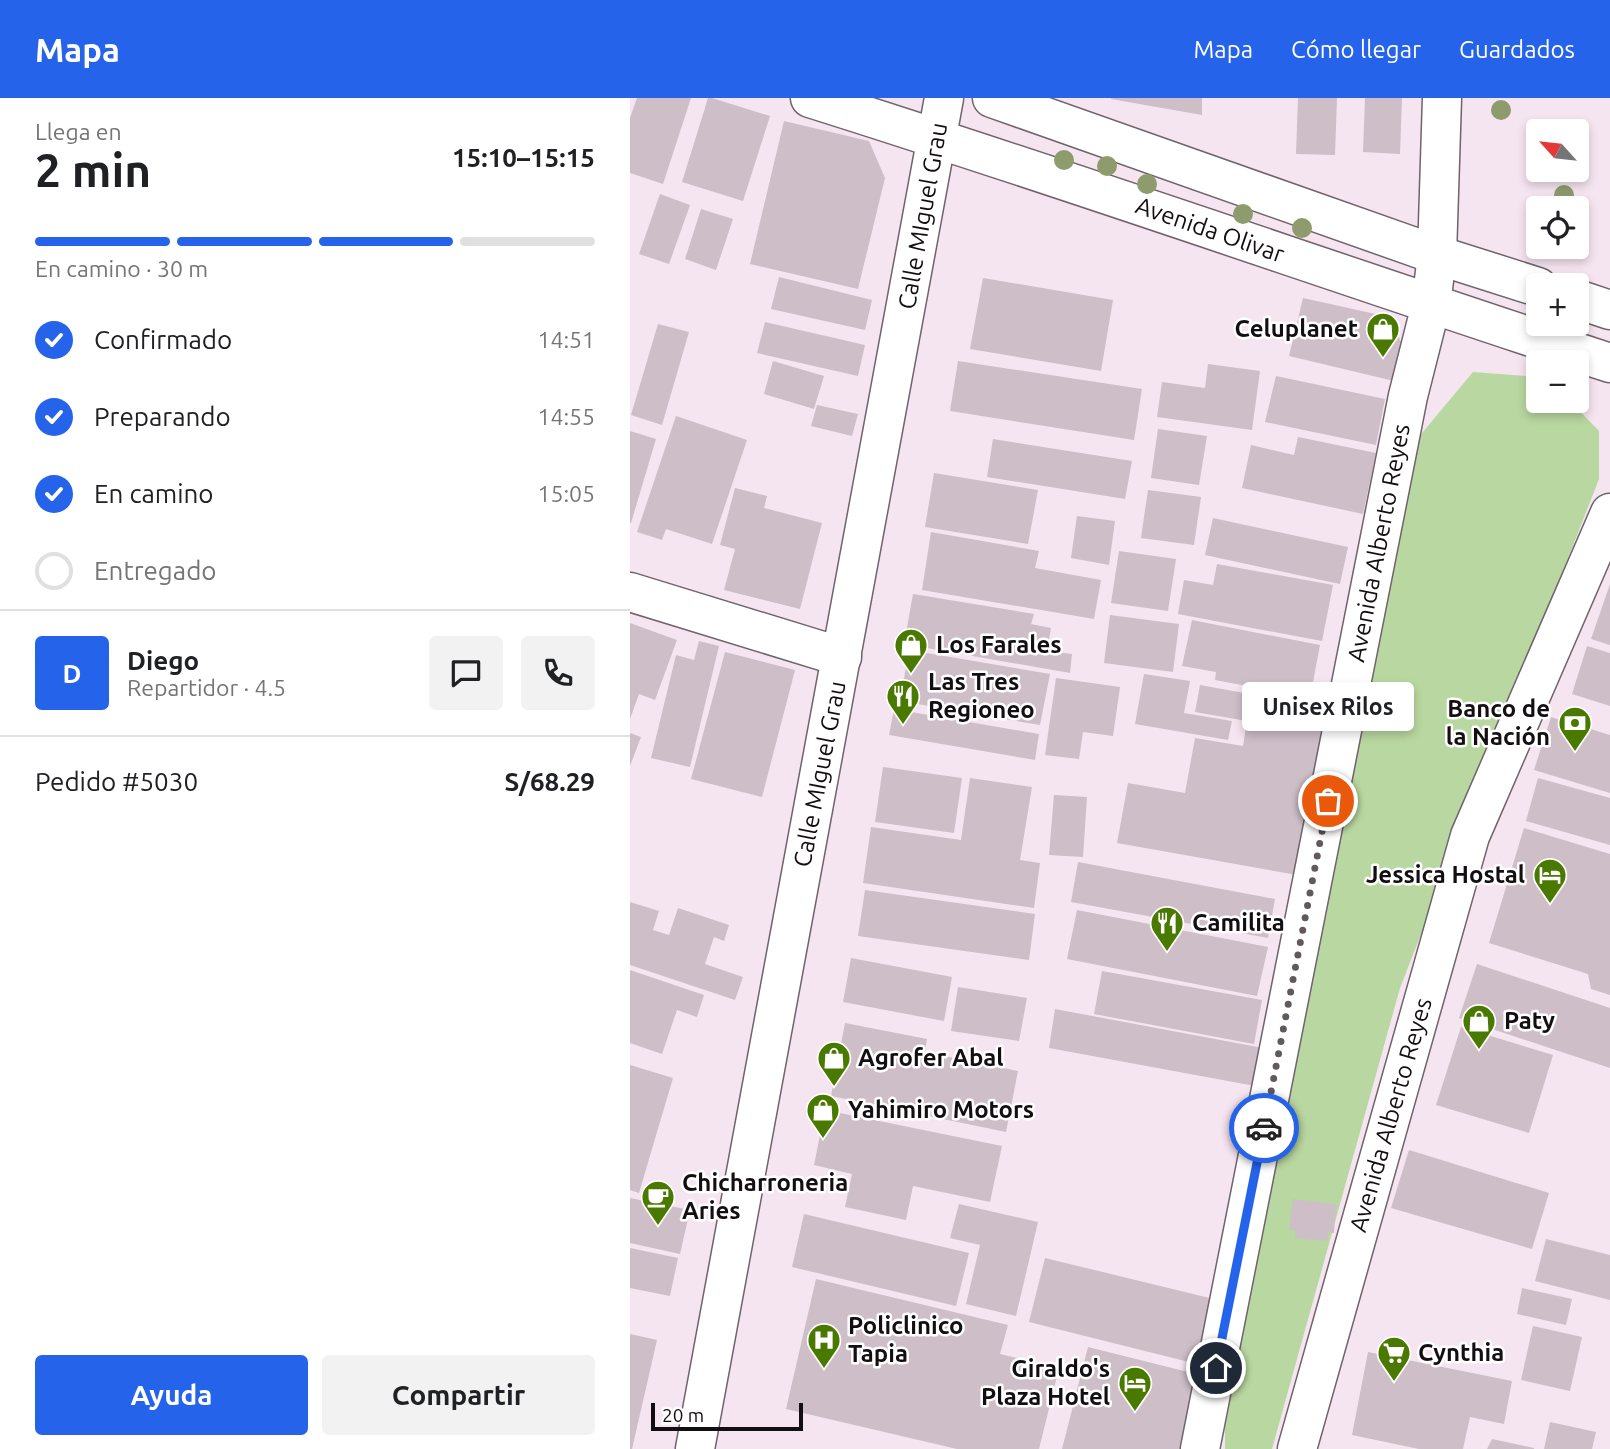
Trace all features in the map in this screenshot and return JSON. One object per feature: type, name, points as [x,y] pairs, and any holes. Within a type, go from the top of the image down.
[{"type":"street","name":"Avenida Olivar","points":[[810,98],[1610,363]]},
{"type":"street","name":"Calle MIguel Grau","points":[[695,1449],[944,98]]},
{"type":"street","name":"Avenida Olivar","points":[[992,98],[1437,255],[1526,283]]},
{"type":"street","name":"Avenida Alberto Reyes","points":[[1200,1449],[1408,396],[1431,305],[1437,255],[1442,98]]},
{"type":"street","points":[[1589,303],[1610,310]]},
{"type":"street","name":"Avenida Alberto Reyes","points":[[1297,1449],[1470,836],[1610,513]]},
{"type":"street","points":[[630,593],[842,657]]},
{"type":"green space","points":[[1473,372],[1526,376],[1526,413],[1582,413],[1599,431],[1599,479],[1400,988],[1272,1449],[1225,1449],[1225,1428],[1401,510],[1417,439]]},
{"type":"building","points":[[637,98],[691,98],[663,184],[630,173],[630,118]]},
{"type":"building","points":[[708,98],[770,116],[743,201],[682,182]]},
{"type":"building","points":[[1202,98],[1202,115],[1111,99]]},
{"type":"building","points":[[1298,98],[1337,98],[1335,155],[1296,154]]},
{"type":"building","points":[[1365,98],[1402,98],[1400,154],[1363,152]]},
{"type":"building","points":[[784,121],[869,141],[885,178],[858,289],[750,264]]},
{"type":"building","points":[[660,194],[690,205],[669,264],[639,254]]},
{"type":"building","points":[[701,209],[733,219],[716,270],[685,259]]},
{"type":"building","points":[[779,277],[872,300],[865,330],[771,309]]},
{"type":"building","points":[[983,278],[1113,300],[1101,371],[970,349]]},
{"type":"building","points":[[1303,298],[1389,317],[1402,344],[1394,381],[1289,356]]},
{"type":"building","points":[[765,322],[865,345],[858,376],[757,353]]},
{"type":"building","points":[[658,324],[689,332],[662,425],[631,415]]},
{"type":"building","points":[[773,361],[824,376],[814,409],[764,394]]},
{"type":"building","points":[[958,361],[1142,389],[1134,440],[950,411]]},
{"type":"building","points":[[1208,364],[1260,371],[1252,430],[1157,417],[1162,382],[1205,388]]},
{"type":"building","points":[[1276,376],[1385,399],[1376,445],[1265,422]]},
{"type":"building","points":[[817,405],[858,414],[852,436],[811,426]]},
{"type":"building","points":[[676,416],[747,440],[712,544],[666,529],[662,540],[637,532]]},
{"type":"building","points":[[1158,429],[1207,436],[1199,485],[1151,478]]},
{"type":"building","points":[[630,431],[656,439],[631,523],[630,523]]},
{"type":"building","points":[[1298,437],[1376,453],[1363,514],[1242,488],[1251,445],[1294,455]]},
{"type":"building","points":[[993,439],[1132,461],[1125,499],[987,477]]},
{"type":"building","points":[[934,473],[1038,490],[1028,544],[925,527]]},
{"type":"building","points":[[735,488],[767,496],[764,508],[822,523],[800,609],[724,590],[735,549],[720,545]]},
{"type":"building","points":[[1148,490],[1201,497],[1194,545],[1141,538]]},
{"type":"building","points":[[1077,516],[1115,521],[1109,565],[1071,558]]},
{"type":"building","points":[[1213,518],[1348,547],[1340,584],[1205,555]]},
{"type":"building","points":[[931,532],[1039,551],[1035,568],[1101,580],[1094,619],[922,590]]},
{"type":"building","points":[[1119,551],[1176,559],[1168,611],[1111,603]]},
{"type":"building","points":[[1217,564],[1333,585],[1322,641],[1178,614],[1184,580],[1213,585]]},
{"type":"building","points":[[1610,584],[1610,645],[1591,639]]},
{"type":"building","points":[[913,594],[1034,614],[1031,624],[1051,628],[1047,651],[1072,654],[1070,673],[904,644]]},
{"type":"building","points":[[1110,615],[1179,624],[1173,672],[1104,663]]},
{"type":"building","points":[[1192,620],[1320,645],[1310,698],[1215,680],[1216,672],[1182,666]]},
{"type":"building","points":[[630,623],[677,640],[655,700],[639,694],[630,719]]},
{"type":"building","points":[[699,641],[719,646],[690,767],[651,758],[676,655],[694,660]]},
{"type":"building","points":[[1587,646],[1610,653],[1610,706],[1572,694]]},
{"type":"building","points":[[909,650],[1050,674],[1040,725],[900,701]]},
{"type":"building","points":[[725,652],[795,670],[762,797],[691,779]]},
{"type":"building","points":[[1144,674],[1190,681],[1184,713],[1232,721],[1228,740],[1135,724]]},
{"type":"building","points":[[1056,678],[1120,687],[1113,736],[1083,732],[1079,759],[1045,755]]},
{"type":"building","points":[[1200,685],[1327,708],[1297,875],[1117,843],[1128,783],[1185,793],[1195,738],[1243,746],[1247,721],[1195,712]]},
{"type":"building","points":[[894,709],[1039,734],[1035,760],[889,735]]},
{"type":"building","name":"Banco de la Nación","points":[[1551,717],[1610,735],[1610,793],[1534,770]]},
{"type":"building","points":[[630,733],[641,737],[630,766]]},
{"type":"building","points":[[883,767],[962,778],[954,833],[875,822]]},
{"type":"building","points":[[970,778],[1032,787],[1020,860],[1040,863],[1034,908],[863,883],[871,827],[961,840]]},
{"type":"building","points":[[1538,778],[1610,798],[1610,845],[1526,821]]},
{"type":"building","points":[[1054,795],[1087,797],[1083,857],[1049,855]]},
{"type":"building","points":[[1524,828],[1610,854],[1610,995],[1591,989],[1588,974],[1489,943]]},
{"type":"building","points":[[1078,862],[1275,899],[1268,938],[1071,902]]},
{"type":"building","points":[[865,890],[1035,914],[1029,960],[858,936]]},
{"type":"building","points":[[630,902],[659,911],[653,930],[669,935],[678,908],[729,925],[724,941],[714,937],[705,964],[743,977],[735,1000],[630,965]]},
{"type":"building","name":"Camilita","points":[[1077,910],[1268,947],[1257,996],[1067,959]]},
{"type":"building","points":[[851,958],[952,977],[944,1021],[843,1002]]},
{"type":"building","points":[[1477,964],[1610,1008],[1610,1068],[1459,1018]]},
{"type":"building","points":[[630,970],[704,995],[697,1017],[677,1010],[662,1054],[630,1043]]},
{"type":"building","points":[[1102,971],[1262,1000],[1254,1044],[1094,1014]]},
{"type":"building","points":[[958,987],[1027,998],[1019,1041],[951,1031]]},
{"type":"building","points":[[1055,1009],[1263,1048],[1255,1086],[1049,1048]]},
{"type":"building","points":[[845,1023],[927,1039],[925,1052],[1018,1071],[1006,1132],[831,1096]]},
{"type":"building","points":[[1461,1027],[1553,1055],[1529,1133],[1436,1105]]},
{"type":"building","points":[[630,1065],[673,1078],[639,1193],[630,1190]]},
{"type":"building","points":[[825,1110],[1002,1146],[990,1202],[913,1186],[906,1220],[845,1207],[852,1174],[814,1165]]},
{"type":"building","points":[[1409,1150],[1549,1193],[1532,1249],[1391,1208]]},
{"type":"building","name":"Chicharroneria Aries","points":[[630,1198],[690,1210],[680,1254],[630,1243]]},
{"type":"building","points":[[1293,1199],[1336,1204],[1334,1233],[1328,1232],[1327,1241],[1295,1238],[1296,1231],[1289,1230]]},
{"type":"building","points":[[959,1204],[1038,1222],[1016,1316],[966,1304],[980,1245],[950,1238]]},
{"type":"building","points":[[804,1214],[969,1253],[956,1306],[792,1267]]},
{"type":"building","points":[[1546,1239],[1610,1255],[1610,1300],[1535,1281]]},
{"type":"building","points":[[630,1248],[678,1258],[670,1296],[630,1288]]},
{"type":"building","points":[[1045,1258],[1222,1301],[1205,1366],[1029,1322]]},
{"type":"building","points":[[816,1279],[1008,1325],[1000,1354],[1059,1368],[1039,1449],[957,1449],[786,1409]]},
{"type":"building","points":[[1522,1288],[1572,1299],[1566,1325],[1517,1314]]},
{"type":"building","points":[[1533,1326],[1582,1337],[1570,1391],[1521,1380]]},
{"type":"building","points":[[630,1334],[657,1340],[632,1449],[630,1449]]},
{"type":"building","name":"Giraldo's Plaza Hotel","points":[[1088,1347],[1208,1377],[1190,1449],[1062,1449]]},
{"type":"building","points":[[1368,1352],[1512,1381],[1504,1424],[1470,1417],[1463,1449],[1419,1449],[1352,1435]]},
{"type":"building","points":[[1550,1422],[1596,1432],[1592,1449],[1544,1449]]},
{"type":"building","points":[[1492,1439],[1534,1448],[1534,1449],[1487,1449]]},
{"type":"way so far","points":[[1264,1128],[1328,801]]},
{"type":"place","name":"Celuplanet","points":[[1383,359]]},
{"type":"place","name":"Los Farales","points":[[911,675]]},
{"type":"place","name":"Las Tres Regioneo","points":[[903,726]]},
{"type":"place","name":"Banco de la Nación","points":[[1575,753]]},
{"type":"place","name":"Unisex Rilos","points":[[1328,801]]},
{"type":"place","name":"Jessica Hostal","points":[[1550,905]]},
{"type":"place","name":"Camilita","points":[[1167,953]]},
{"type":"place","name":"Paty","points":[[1479,1051]]},
{"type":"place","name":"Agrofer Abal","points":[[834,1088]]},
{"type":"place","name":"Yahimiro Motors","points":[[823,1140]]},
{"type":"place","name":"Chicharroneria Aries","points":[[658,1227]]},
{"type":"place","name":"Policlinico Tapia","points":[[824,1370]]},
{"type":"place","name":"Cynthia","points":[[1394,1383]]},
{"type":"place","name":"Giraldo's Plaza Hotel","points":[[1135,1413]]},
{"type":"route","points":[[1216,1368],[1264,1128]]}]
